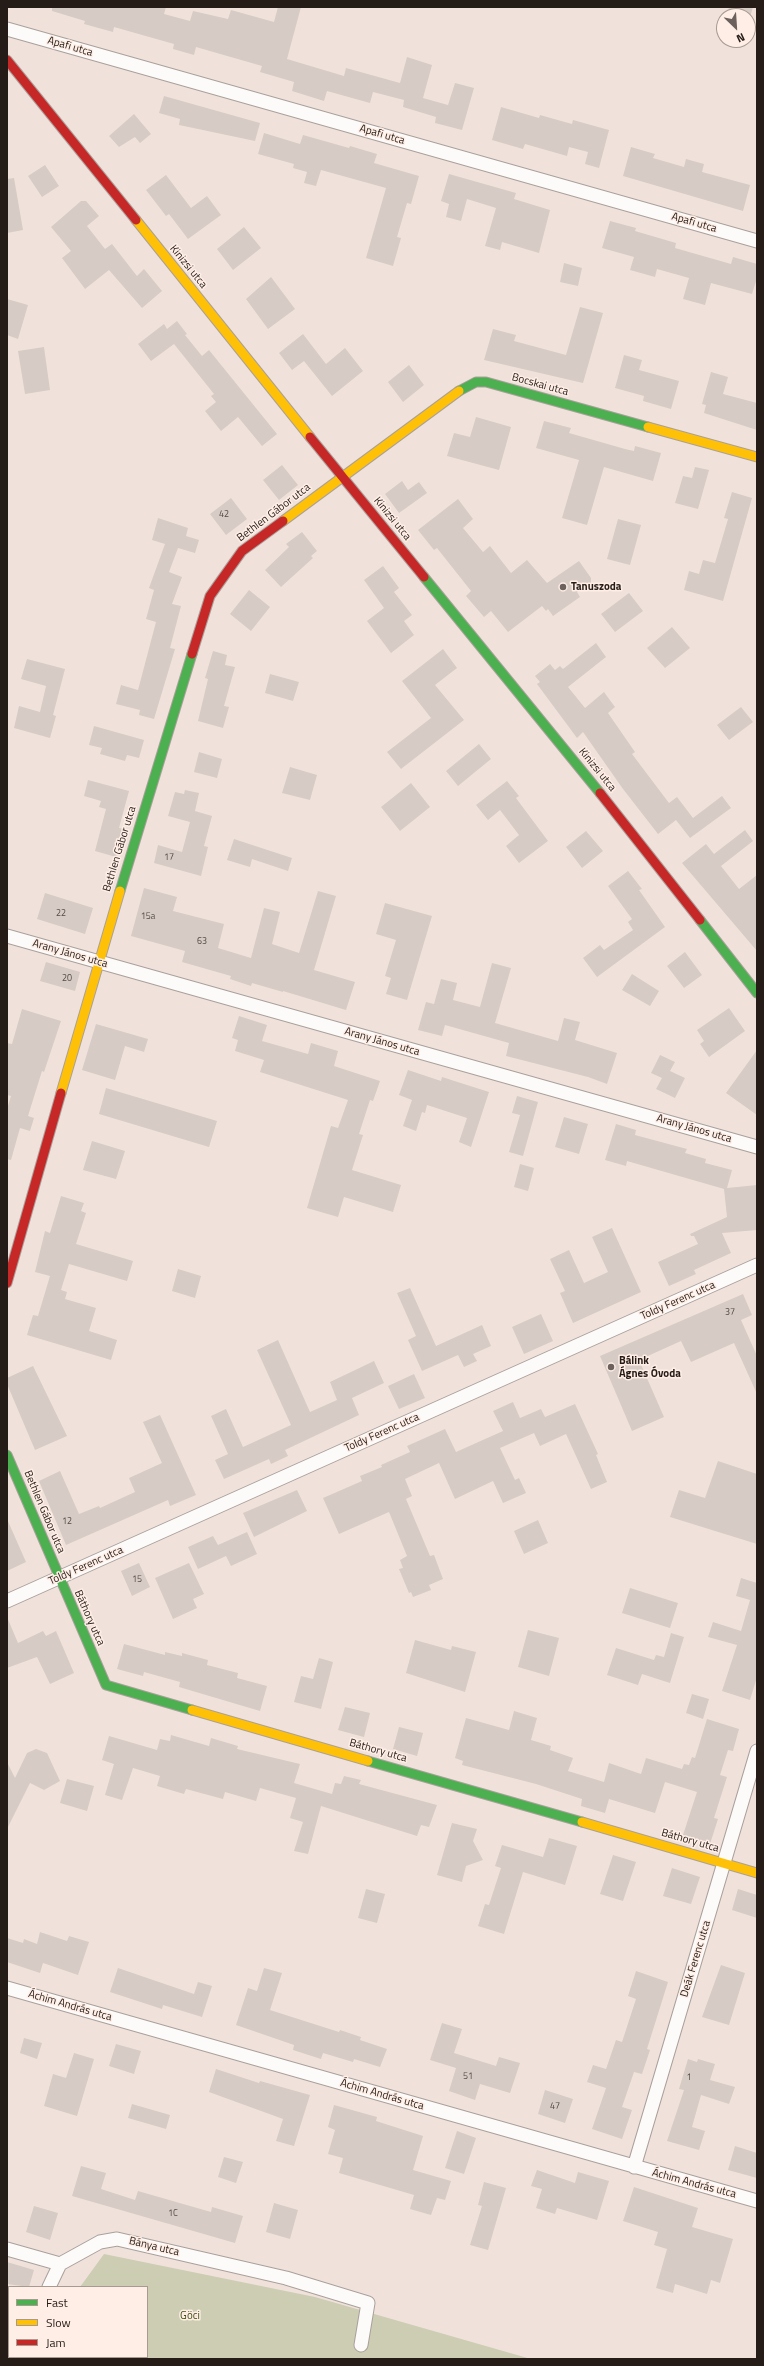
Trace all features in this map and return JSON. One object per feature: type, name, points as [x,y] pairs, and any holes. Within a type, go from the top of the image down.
[{"type":"street","name":"Apafi utca","points":[[7,29],[757,241]]},
{"type":"street","name":"Kinizsi utca","points":[[7,60],[342,477],[592,783],[757,993]]},
{"type":"street","name":"Bocskai utca","points":[[342,477],[465,386],[476,382],[486,382],[757,457]]},
{"type":"street","name":"Bethlen Gábor utca","points":[[7,1283],[98,962],[210,596],[242,551],[342,477]]},
{"type":"street","name":"Arany János utca","points":[[7,936],[757,1147]]},
{"type":"street","name":"Toldy Ferenc utca","points":[[7,1601],[757,1265]]},
{"type":"street","name":"Bethlen Gábor utca","points":[[7,1455],[59,1578]]},
{"type":"street","name":"Báthory utca","points":[[59,1578],[106,1685],[757,1872]]},
{"type":"street","name":"Deák Ferenc utca","points":[[634,2167],[757,1751]]},
{"type":"street","name":"Áchim András utca","points":[[7,1988],[757,2201]]},
{"type":"street","name":"Bánya utca","points":[[60,2264],[100,2242],[117,2239],[293,2280],[368,2303],[361,2345]]},
{"type":"street","points":[[7,2249],[60,2264],[49,2286]]},
{"type":"green space","name":"Göci","points":[[104,2254],[315,2297],[531,2359],[29,2359],[148,2358],[148,2286],[81,2286]]},
{"type":"building","points":[[52,7],[166,7],[164,14],[190,21],[193,11],[228,19],[231,10],[274,22],[278,7],[301,7],[287,59],[344,76],[346,68],[400,83],[407,57],[432,65],[423,98],[448,105],[455,83],[474,88],[462,130],[435,123],[436,117],[403,107],[404,100],[373,92],[370,103],[327,91],[324,101],[292,91],[294,82],[260,72],[262,66],[196,47],[194,55],[173,49],[174,44],[114,27],[113,32],[84,24],[85,21],[52,11]]},
{"type":"building","points":[[729,7],[753,7],[753,8]]},
{"type":"building","points":[[164,96],[260,123],[255,141],[179,125],[180,119],[159,113]]},
{"type":"building","points":[[501,107],[539,118],[540,115],[572,124],[573,120],[609,130],[599,168],[585,164],[588,152],[569,147],[567,156],[525,144],[523,149],[492,140]]},
{"type":"building","points":[[134,114],[151,134],[140,143],[135,137],[119,147],[109,136]]},
{"type":"building","points":[[264,133],[300,144],[303,135],[349,148],[350,146],[377,154],[374,163],[419,176],[411,204],[407,203],[397,237],[401,238],[393,266],[366,258],[386,188],[321,170],[316,186],[304,183],[307,172],[293,168],[294,164],[258,154]]},
{"type":"building","points":[[631,147],[655,154],[653,158],[684,167],[686,159],[704,164],[702,172],[750,185],[743,211],[623,176]]},
{"type":"building","points":[[45,165],[59,186],[42,197],[28,176]]},
{"type":"building","points":[[449,174],[516,193],[514,199],[550,210],[539,253],[502,242],[500,250],[485,246],[496,208],[467,199],[461,221],[446,217],[449,204],[441,201]]},
{"type":"building","points":[[166,175],[191,208],[207,196],[221,215],[188,239],[169,214],[166,216],[146,190]]},
{"type":"building","points":[[14,178],[23,230],[7,233],[7,179]]},
{"type":"building","points":[[81,201],[86,201],[99,216],[87,226],[105,249],[112,244],[137,276],[144,269],[162,291],[142,308],[109,270],[85,289],[62,258],[71,251],[51,227]]},
{"type":"building","points":[[610,221],[636,228],[635,231],[676,243],[675,248],[731,264],[733,257],[757,264],[757,278],[752,294],[711,283],[705,305],[683,299],[689,278],[657,269],[655,277],[630,270],[634,257],[602,248]]},
{"type":"building","points":[[244,227],[261,248],[233,270],[217,249]]},
{"type":"building","points":[[564,263],[582,268],[578,286],[560,282]]},
{"type":"building","points":[[271,277],[295,309],[268,329],[246,299]]},
{"type":"building","points":[[7,299],[28,305],[18,339],[7,335]]},
{"type":"building","points":[[580,307],[603,313],[583,383],[484,360],[493,329],[516,335],[514,341],[566,355]]},
{"type":"building","points":[[177,321],[187,334],[185,335],[202,356],[209,350],[277,434],[262,446],[238,417],[221,431],[205,411],[216,402],[211,396],[214,394],[174,344],[151,361],[138,344],[164,324],[167,329]]},
{"type":"building","points":[[303,334],[326,364],[345,348],[363,371],[332,396],[304,361],[292,370],[279,353]]},
{"type":"building","points":[[44,347],[50,390],[25,394],[18,351]]},
{"type":"building","points":[[624,355],[642,360],[639,370],[679,381],[671,409],[643,401],[644,396],[615,388]]},
{"type":"building","points":[[409,365],[424,385],[403,402],[388,382]]},
{"type":"building","points":[[711,372],[728,377],[723,394],[757,403],[757,430],[704,413],[706,405],[702,404]]},
{"type":"building","points":[[476,417],[511,427],[499,470],[447,456],[454,433],[470,437]]},
{"type":"building","points":[[544,421],[571,428],[569,433],[625,449],[634,451],[635,446],[661,453],[653,481],[604,467],[587,525],[562,518],[579,460],[536,448]]},
{"type":"building","points":[[282,465],[298,485],[279,500],[263,480]]},
{"type":"building","points":[[695,467],[709,470],[698,509],[675,503],[683,476],[692,478]]},
{"type":"building","points":[[402,481],[408,490],[419,482],[427,493],[399,513],[385,494]]},
{"type":"building","points":[[732,492],[752,498],[723,601],[684,590],[689,571],[699,574],[703,560],[715,563],[728,519],[724,518]]},
{"type":"building","points":[[231,498],[247,519],[226,535],[210,514]]},
{"type":"building","points":[[458,499],[473,519],[463,528],[483,552],[490,546],[511,573],[527,560],[547,583],[579,561],[591,578],[591,583],[577,592],[580,597],[553,616],[548,609],[546,611],[542,606],[508,632],[491,611],[484,617],[466,596],[471,591],[437,548],[434,550],[418,530]]},
{"type":"building","points":[[158,518],[188,528],[186,536],[199,540],[195,553],[178,548],[169,572],[182,577],[172,604],[181,606],[170,648],[175,649],[154,719],[139,715],[140,710],[116,704],[121,685],[138,690],[156,622],[146,619],[154,590],[149,588],[165,544],[152,540]]},
{"type":"building","points":[[618,519],[641,525],[630,565],[607,559]]},
{"type":"building","points":[[302,532],[317,551],[311,556],[313,558],[281,587],[265,570],[289,547],[286,544]]},
{"type":"building","points":[[383,566],[399,588],[394,592],[412,615],[404,621],[414,635],[391,653],[367,621],[384,608],[364,580]]},
{"type":"building","points":[[249,590],[270,607],[251,631],[230,614]]},
{"type":"building","points":[[629,593],[643,611],[615,632],[601,614]]},
{"type":"building","points":[[672,627],[690,648],[665,668],[647,648]]},
{"type":"building","points":[[596,643],[606,657],[568,687],[585,708],[604,692],[615,707],[608,713],[635,752],[632,754],[669,803],[677,797],[693,818],[722,796],[731,808],[690,838],[676,820],[658,834],[623,789],[583,732],[577,738],[537,684],[540,682],[535,676],[550,664],[555,670],[560,666],[563,669]]},
{"type":"building","points":[[443,649],[457,668],[435,685],[464,720],[401,769],[387,752],[431,718],[402,681]]},
{"type":"building","points":[[213,651],[227,655],[225,665],[235,667],[224,706],[229,707],[223,728],[198,721],[208,679],[205,678]]},
{"type":"building","points":[[27,659],[65,669],[53,715],[56,716],[50,738],[14,728],[19,706],[40,712],[46,686],[21,679]]},
{"type":"building","points":[[270,674],[299,682],[293,701],[265,693]]},
{"type":"building","points":[[741,707],[753,722],[729,740],[717,725]]},
{"type":"building","points":[[94,726],[144,740],[139,758],[127,755],[125,761],[100,754],[102,748],[89,745]]},
{"type":"building","points":[[479,744],[491,759],[458,786],[446,771]]},
{"type":"building","points":[[199,752],[222,759],[217,778],[194,772]]},
{"type":"building","points":[[290,767],[317,775],[310,800],[282,793]]},
{"type":"building","points":[[88,780],[129,791],[119,828],[124,829],[116,857],[95,851],[106,809],[99,807],[101,801],[84,796]]},
{"type":"building","points":[[507,781],[519,796],[516,798],[548,841],[519,863],[506,846],[519,835],[500,810],[488,820],[476,805]]},
{"type":"building","points":[[411,783],[430,807],[400,831],[381,807]]},
{"type":"building","points":[[185,790],[199,793],[195,811],[212,816],[204,846],[208,847],[201,876],[154,863],[158,845],[182,852],[190,822],[168,816],[175,792],[184,794]]},
{"type":"building","points":[[745,830],[753,841],[721,866],[739,889],[757,875],[757,951],[682,863],[706,844],[714,854]]},
{"type":"building","points":[[586,831],[603,851],[582,868],[566,847]]},
{"type":"building","points":[[234,839],[292,858],[288,871],[252,859],[250,867],[227,860]]},
{"type":"building","points":[[628,871],[642,889],[639,890],[665,927],[597,977],[583,958],[600,945],[604,950],[633,930],[628,922],[632,919],[608,886]]},
{"type":"building","points":[[144,888],[177,897],[173,911],[224,924],[218,948],[251,958],[264,908],[280,912],[272,944],[299,953],[318,891],[336,896],[314,970],[355,982],[346,1010],[283,991],[252,983],[251,986],[230,979],[231,976],[182,962],[185,951],[131,936]]},
{"type":"building","points":[[45,893],[93,908],[85,934],[37,919]]},
{"type":"building","points":[[385,903],[432,916],[407,1000],[386,994],[391,978],[385,976],[396,940],[376,934]]},
{"type":"building","points":[[685,952],[702,975],[684,988],[667,966]]},
{"type":"building","points":[[46,962],[80,972],[75,991],[40,981]]},
{"type":"building","points":[[492,963],[511,968],[495,1023],[558,1041],[564,1018],[580,1022],[575,1040],[617,1053],[607,1084],[588,1077],[506,1056],[509,1043],[445,1025],[442,1036],[418,1030],[426,1002],[434,1004],[441,979],[457,983],[453,1000],[480,1007]]},
{"type":"building","points":[[632,974],[659,991],[650,1006],[622,990]]},
{"type":"building","points":[[729,1008],[745,1031],[709,1057],[700,1044],[704,1041],[697,1030]]},
{"type":"building","points":[[22,1009],[61,1021],[44,1072],[42,1071],[28,1116],[34,1118],[30,1131],[20,1128],[11,1160],[7,1159],[7,1109],[11,1096],[7,1095],[7,1043],[12,1044]]},
{"type":"building","points":[[239,1016],[267,1025],[262,1041],[308,1054],[311,1043],[338,1051],[334,1066],[380,1081],[373,1101],[370,1100],[359,1134],[363,1135],[352,1170],[401,1185],[393,1212],[344,1197],[338,1217],[307,1208],[331,1126],[338,1128],[348,1100],[260,1072],[264,1060],[235,1051],[238,1040],[232,1038]]},
{"type":"building","points":[[96,1024],[148,1039],[144,1052],[125,1046],[115,1080],[82,1070]]},
{"type":"building","points":[[757,1050],[757,1115],[726,1093]]},
{"type":"building","points":[[660,1055],[675,1062],[670,1071],[685,1078],[675,1098],[656,1089],[662,1078],[651,1073]]},
{"type":"building","points":[[408,1070],[441,1081],[442,1077],[489,1092],[471,1147],[459,1142],[467,1118],[427,1105],[425,1113],[422,1112],[416,1131],[403,1126],[412,1100],[399,1095]]},
{"type":"building","points":[[106,1088],[217,1121],[209,1147],[99,1114]]},
{"type":"building","points":[[517,1096],[538,1102],[523,1156],[509,1152],[520,1115],[512,1113]]},
{"type":"building","points":[[564,1117],[588,1124],[579,1154],[555,1147]]},
{"type":"building","points":[[616,1124],[636,1130],[635,1135],[687,1149],[685,1153],[706,1159],[705,1163],[732,1170],[727,1188],[757,1185],[757,1230],[722,1233],[731,1253],[694,1270],[696,1274],[669,1286],[658,1262],[698,1244],[694,1236],[691,1236],[690,1234],[727,1217],[724,1189],[627,1161],[626,1166],[605,1160]]},
{"type":"building","points":[[92,1141],[125,1151],[116,1179],[83,1170]]},
{"type":"building","points":[[520,1164],[534,1168],[528,1191],[514,1187]]},
{"type":"building","points":[[61,1196],[84,1203],[81,1211],[86,1213],[76,1244],[133,1261],[127,1281],[69,1264],[61,1290],[67,1292],[65,1299],[96,1308],[89,1331],[117,1340],[111,1360],[27,1335],[33,1315],[38,1316],[50,1276],[35,1272],[45,1231],[50,1233]]},
{"type":"building","points":[[612,1228],[641,1292],[573,1323],[560,1293],[565,1291],[550,1259],[569,1250],[584,1283],[608,1272],[592,1237]]},
{"type":"building","points":[[178,1269],[201,1276],[195,1298],[172,1291]]},
{"type":"building","points":[[410,1288],[436,1346],[482,1325],[491,1346],[473,1354],[477,1361],[464,1367],[458,1355],[422,1371],[408,1340],[416,1336],[397,1293]]},
{"type":"building","points":[[743,1294],[752,1315],[741,1320],[757,1356],[757,1394],[734,1343],[691,1362],[681,1341],[639,1360],[664,1417],[632,1431],[600,1356]]},
{"type":"building","points":[[541,1314],[553,1341],[524,1354],[512,1327]]},
{"type":"building","points":[[278,1340],[310,1412],[337,1400],[330,1382],[374,1361],[384,1383],[352,1398],[359,1415],[285,1450],[288,1456],[271,1464],[269,1459],[224,1479],[215,1460],[228,1454],[211,1416],[226,1409],[243,1447],[291,1425],[257,1350]]},
{"type":"building","points":[[33,1366],[67,1436],[35,1450],[7,1384],[7,1378]]},
{"type":"building","points":[[414,1374],[425,1398],[399,1409],[388,1386]]},
{"type":"building","points":[[513,1402],[520,1418],[541,1409],[545,1417],[575,1404],[598,1454],[596,1455],[607,1482],[591,1489],[566,1434],[540,1446],[534,1433],[500,1448],[515,1480],[519,1478],[526,1493],[503,1503],[493,1481],[455,1499],[439,1463],[405,1479],[412,1496],[406,1499],[430,1556],[434,1555],[443,1579],[429,1585],[431,1590],[413,1597],[411,1592],[409,1593],[399,1569],[403,1568],[400,1560],[407,1556],[389,1512],[339,1534],[323,1498],[362,1481],[360,1476],[382,1467],[381,1465],[410,1452],[407,1446],[445,1429],[456,1452],[503,1431],[493,1411]]},
{"type":"building","points":[[160,1415],[196,1495],[170,1506],[168,1500],[66,1545],[39,1481],[60,1471],[79,1514],[99,1506],[100,1508],[135,1492],[129,1478],[162,1463],[143,1422]]},
{"type":"building","points":[[718,1461],[757,1474],[757,1544],[670,1517],[679,1490],[705,1498]]},
{"type":"building","points":[[297,1490],[307,1511],[254,1537],[243,1513]]},
{"type":"building","points":[[7,1519],[26,1562],[7,1571]]},
{"type":"building","points":[[538,1520],[548,1543],[524,1554],[514,1531]]},
{"type":"building","points":[[247,1532],[257,1554],[231,1566],[226,1556],[198,1569],[188,1547],[213,1536],[218,1545]]},
{"type":"building","points":[[139,1563],[150,1587],[132,1596],[121,1571]]},
{"type":"building","points":[[189,1563],[204,1594],[193,1599],[197,1608],[173,1619],[155,1578]]},
{"type":"building","points":[[741,1578],[757,1583],[757,1677],[750,1700],[722,1691],[737,1645],[708,1637],[713,1622],[741,1631],[750,1600],[736,1596]]},
{"type":"building","points":[[630,1588],[678,1603],[670,1628],[622,1613]]},
{"type":"building","points":[[7,1617],[18,1643],[43,1631],[46,1636],[56,1631],[74,1673],[50,1684],[37,1657],[7,1668]]},
{"type":"building","points":[[528,1630],[559,1638],[549,1676],[518,1667]]},
{"type":"building","points":[[671,1633],[684,1637],[670,1683],[642,1674],[638,1685],[607,1675],[616,1648],[654,1660],[656,1655],[664,1657]]},
{"type":"building","points":[[415,1640],[451,1650],[452,1646],[476,1652],[465,1692],[406,1673]]},
{"type":"building","points":[[124,1644],[165,1655],[165,1652],[182,1656],[182,1653],[208,1660],[207,1665],[238,1673],[237,1678],[267,1686],[260,1711],[179,1687],[180,1682],[144,1672],[143,1676],[117,1669]]},
{"type":"building","points":[[319,1658],[333,1662],[321,1709],[294,1702],[301,1676],[313,1679]]},
{"type":"building","points":[[692,1694],[709,1699],[703,1719],[686,1713]]},
{"type":"building","points":[[345,1707],[370,1713],[364,1737],[338,1730]]},
{"type":"building","points":[[514,1711],[537,1718],[531,1740],[551,1746],[550,1750],[573,1758],[568,1771],[604,1782],[609,1763],[641,1774],[646,1758],[682,1769],[684,1764],[689,1765],[692,1757],[695,1758],[707,1719],[739,1729],[733,1751],[728,1750],[720,1775],[727,1777],[714,1818],[718,1819],[710,1844],[683,1835],[697,1792],[665,1782],[655,1813],[609,1799],[605,1813],[581,1806],[582,1799],[536,1784],[462,1765],[463,1761],[455,1758],[466,1718],[509,1730]]},
{"type":"building","points":[[399,1727],[423,1733],[417,1756],[393,1749]]},
{"type":"building","points":[[171,1735],[209,1746],[211,1738],[238,1746],[237,1749],[300,1764],[294,1783],[332,1794],[335,1783],[341,1784],[344,1776],[361,1780],[359,1784],[437,1805],[429,1827],[421,1825],[417,1836],[321,1806],[308,1854],[294,1851],[303,1822],[290,1818],[296,1798],[260,1788],[256,1801],[225,1792],[223,1799],[186,1789],[184,1794],[157,1786],[160,1776],[133,1768],[122,1800],[105,1795],[114,1764],[102,1760],[109,1736],[157,1750],[160,1739],[170,1741]]},
{"type":"building","points":[[36,1749],[47,1753],[60,1781],[44,1790],[30,1783],[7,1829],[7,1762],[15,1778],[27,1753]]},
{"type":"building","points":[[67,1779],[94,1786],[87,1811],[60,1803]]},
{"type":"building","points":[[452,1823],[477,1829],[473,1841],[483,1860],[466,1866],[462,1882],[437,1875]]},
{"type":"building","points":[[549,1838],[577,1846],[565,1885],[523,1872],[504,1934],[478,1926],[485,1904],[489,1905],[501,1868],[495,1866],[502,1845],[543,1857]]},
{"type":"building","points":[[613,1855],[636,1862],[623,1901],[600,1894]]},
{"type":"building","points":[[672,1868],[700,1877],[691,1904],[663,1896]]},
{"type":"building","points":[[366,1889],[385,1894],[377,1923],[358,1918]]},
{"type":"building","points":[[738,1889],[757,1895],[757,1918],[732,1910]]},
{"type":"building","points":[[40,1932],[67,1941],[69,1936],[89,1942],[78,1975],[43,1963],[40,1973],[7,1962],[7,1938],[23,1943],[24,1939],[37,1944]]},
{"type":"building","points":[[721,1965],[745,1973],[729,2025],[702,2017]]},
{"type":"building","points":[[118,1968],[194,1994],[198,1982],[212,1986],[202,2017],[163,2005],[162,2009],[110,1992]]},
{"type":"building","points":[[264,1968],[282,1973],[270,2010],[339,2032],[340,2030],[361,2037],[360,2040],[387,2049],[380,2067],[354,2059],[353,2062],[323,2053],[321,2059],[293,2050],[294,2045],[236,2025],[248,1988],[257,1991]]},
{"type":"building","points":[[636,1971],[668,1982],[647,2049],[650,2050],[642,2074],[634,2072],[622,2107],[632,2110],[622,2139],[592,2129],[606,2088],[587,2082],[593,2065],[606,2069],[616,2040],[622,2042],[636,1999],[628,1996]]},
{"type":"building","points":[[442,2023],[462,2029],[454,2053],[496,2066],[499,2057],[520,2063],[510,2093],[480,2084],[475,2100],[449,2091],[456,2068],[430,2060]]},
{"type":"building","points":[[24,2038],[42,2043],[37,2059],[20,2053]]},
{"type":"building","points":[[116,2044],[141,2051],[134,2074],[109,2066]]},
{"type":"building","points":[[74,2053],[94,2059],[77,2116],[44,2106],[53,2074],[66,2078]]},
{"type":"building","points":[[688,2059],[697,2062],[698,2059],[715,2064],[710,2080],[735,2087],[729,2104],[701,2095],[692,2127],[705,2131],[699,2150],[667,2141],[684,2090],[679,2089]]},
{"type":"building","points":[[216,2069],[259,2083],[260,2081],[310,2095],[294,2146],[276,2141],[283,2119],[209,2092]]},
{"type":"building","points":[[545,2090],[573,2099],[565,2123],[538,2114]]},
{"type":"building","points":[[132,2104],[170,2115],[166,2129],[128,2118]]},
{"type":"building","points":[[334,2105],[377,2117],[376,2121],[423,2136],[413,2170],[451,2181],[445,2200],[437,2198],[431,2215],[410,2209],[414,2195],[339,2173],[343,2158],[328,2154],[335,2130],[328,2127]]},
{"type":"building","points":[[457,2131],[476,2138],[464,2174],[445,2168]]},
{"type":"building","points":[[735,2146],[757,2153],[757,2178],[728,2170]]},
{"type":"building","points":[[224,2157],[243,2162],[236,2183],[218,2177]]},
{"type":"building","points":[[81,2166],[106,2173],[101,2189],[135,2200],[138,2191],[211,2212],[212,2207],[243,2216],[235,2243],[72,2196]]},
{"type":"building","points":[[537,2170],[575,2183],[578,2172],[609,2181],[597,2220],[557,2208],[555,2214],[536,2208],[542,2189],[531,2186]]},
{"type":"building","points":[[484,2182],[506,2188],[488,2250],[470,2245],[482,2206],[478,2205]]},
{"type":"building","points":[[634,2187],[698,2208],[692,2227],[733,2239],[720,2283],[711,2280],[707,2294],[675,2284],[673,2293],[656,2288],[667,2249],[654,2245],[658,2232],[623,2221]]},
{"type":"building","points":[[274,2203],[298,2210],[290,2239],[266,2232]]},
{"type":"building","points":[[34,2206],[58,2213],[50,2240],[26,2232]]},
{"type":"building","points":[[7,2262],[34,2270],[29,2286],[7,2284]]},
{"type":"traffic: fast","points":[[459,391],[476,382],[486,382],[648,427]]},
{"type":"traffic: fast","points":[[424,577],[600,793]]},
{"type":"traffic: fast","points":[[120,891],[192,654]]},
{"type":"traffic: fast","points":[[700,920],[757,993]]},
{"type":"traffic: fast","points":[[7,1455],[106,1685],[192,1710]]},
{"type":"traffic: fast","points":[[368,1761],[582,1822]]},
{"type":"traffic: slow","points":[[136,220],[310,437]]},
{"type":"traffic: slow","points":[[283,521],[459,391]]},
{"type":"traffic: slow","points":[[648,427],[757,457]]},
{"type":"traffic: slow","points":[[61,1093],[120,891]]},
{"type":"traffic: slow","points":[[192,1710],[368,1761]]},
{"type":"traffic: slow","points":[[582,1822],[757,1873]]},
{"type":"traffic: jam","points":[[7,60],[136,220]]},
{"type":"traffic: jam","points":[[310,437],[424,577]]},
{"type":"traffic: jam","points":[[192,654],[210,596],[242,551],[283,521]]},
{"type":"traffic: jam","points":[[600,793],[700,920]]},
{"type":"traffic: jam","points":[[7,1283],[61,1093]]},
{"type":"place","name":"Tanuszoda","points":[[563,587]]},
{"type":"place","name":"Bálink Ágnes Óvoda","points":[[611,1367]]}]
